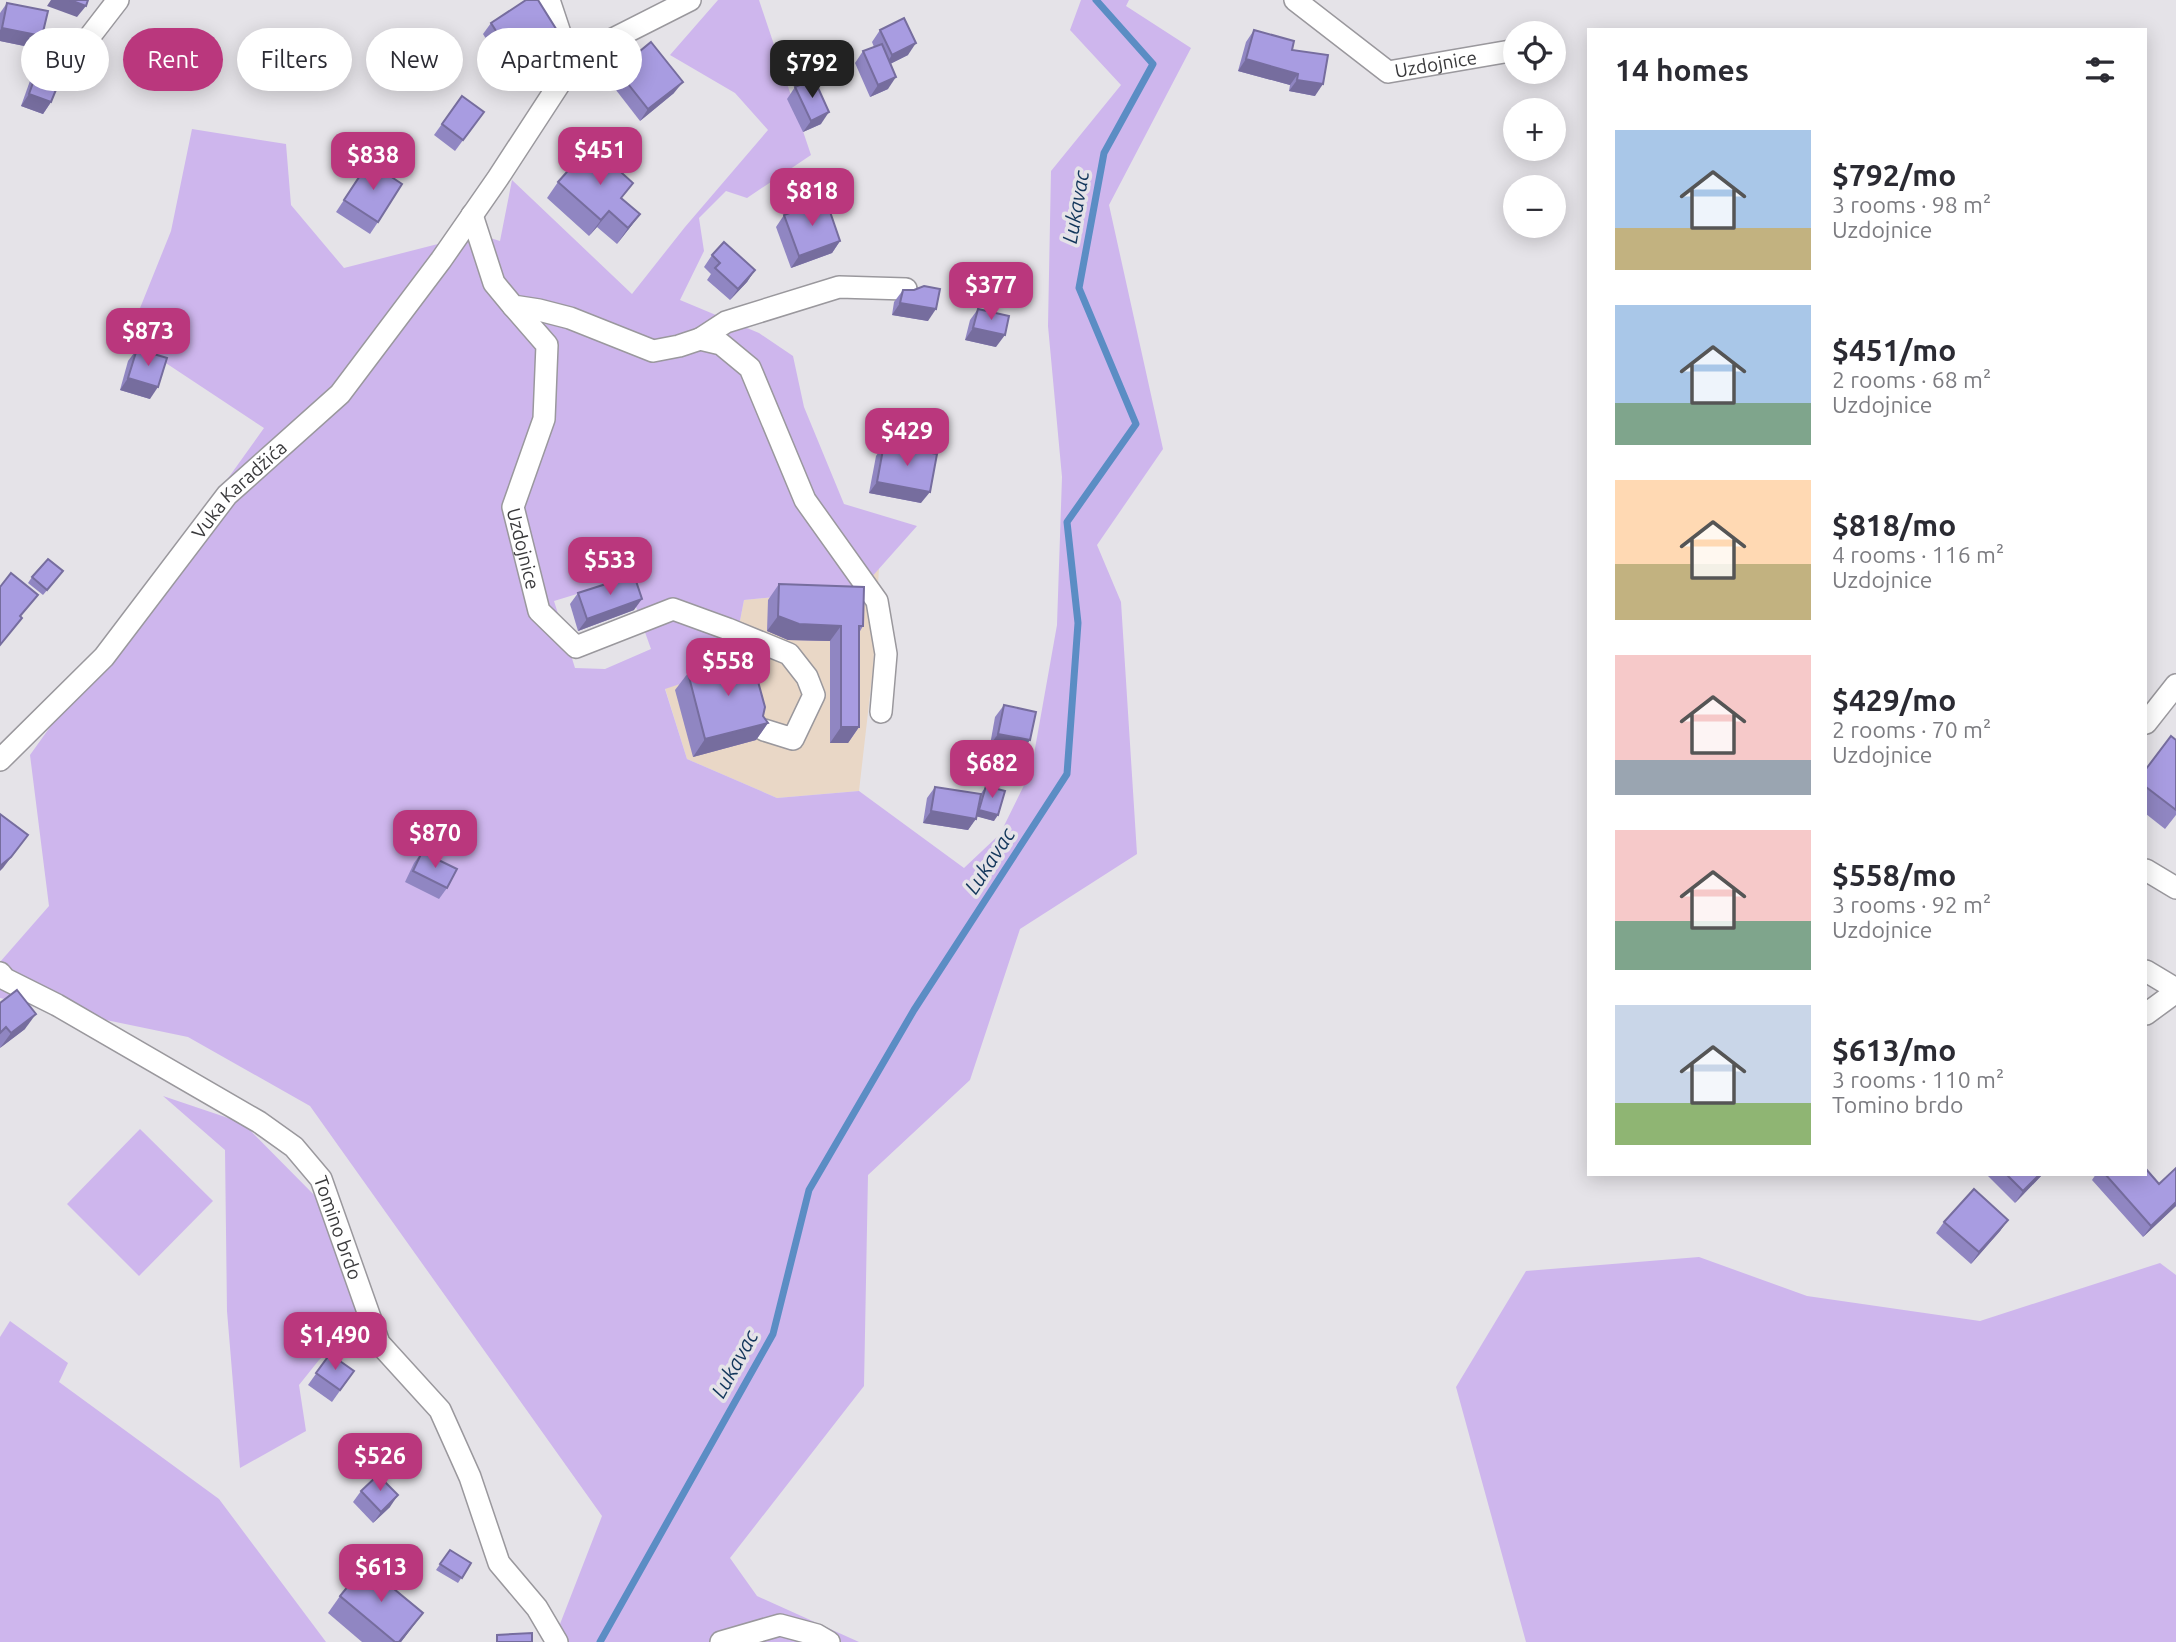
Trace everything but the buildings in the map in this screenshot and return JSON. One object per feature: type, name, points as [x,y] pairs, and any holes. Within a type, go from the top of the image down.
[{"type":"street","points":[[96,28],[118,0]]},
{"type":"street","points":[[549,0],[558,28]]},
{"type":"street","points":[[635,28],[690,0]]},
{"type":"street","name":"Uzdojnice","points":[[1295,0],[1388,72],[1503,52]]},
{"type":"street","points":[[472,215],[554,91]]},
{"type":"street","name":"Uzdojnice","points":[[472,215],[494,283],[547,345],[544,419],[513,507],[539,611],[576,647],[673,609],[789,654],[807,677],[814,695],[793,739],[764,730]]},
{"type":"street","name":"Vuka Karadžića","points":[[0,760],[104,657],[227,495],[340,394],[472,215]]},
{"type":"street","points":[[513,306],[570,318],[653,351],[700,339],[726,322],[839,287],[906,289]]},
{"type":"street","points":[[700,339],[722,344],[750,368],[806,500],[877,601],[886,654],[881,712]]},
{"type":"street","points":[[2147,722],[2176,685]]},
{"type":"street","points":[[2147,871],[2176,888]]},
{"type":"street","points":[[2147,972],[2176,991],[2147,1013]]},
{"type":"street","name":"Tomino brdo","points":[[0,973],[5,979],[69,1011],[259,1122],[294,1147],[321,1178],[379,1343],[440,1410],[470,1477],[499,1563],[537,1608],[557,1642]]},
{"type":"street","points":[[721,1642],[780,1625],[817,1635],[829,1642]]},
{"type":"shaded area","points":[[718,0],[759,0],[811,155],[747,198],[726,191],[699,218],[704,251],[680,300],[759,333],[793,356],[804,407],[844,504],[917,526],[861,589],[744,600],[731,667],[665,689],[687,759],[777,798],[859,791],[964,868],[1000,834],[1031,771],[1057,625],[1062,477],[1048,326],[1051,171],[1121,85],[1070,30],[1081,0],[1129,0],[1126,6],[1191,48],[1109,205],[1163,449],[1097,545],[1121,602],[1137,854],[1020,929],[970,1080],[868,1175],[864,1386],[730,1558],[757,1596],[859,1642],[553,1642],[602,1516],[310,1106],[188,1037],[0,998],[0,962],[49,906],[30,755],[264,428],[128,338],[171,231],[192,129],[286,144],[291,205],[344,268],[477,234],[500,241],[512,180],[632,294],[768,130],[735,93],[670,55]],"holes":[[[626,579],[651,649],[605,669],[575,668],[554,601]]]},
{"type":"shaded area","points":[[879,568],[873,669],[859,791],[777,798],[687,759],[665,688],[731,667],[744,600],[860,589]]},
{"type":"shaded area","points":[[163,1096],[243,1123],[326,1207],[363,1321],[319,1360],[299,1385],[306,1431],[240,1468],[227,1311],[225,1150]]},
{"type":"shaded area","points":[[140,1129],[213,1201],[139,1276],[67,1204]]},
{"type":"shaded area","points":[[1699,1257],[1807,1296],[1980,1321],[2160,1263],[2176,1275],[2176,1642],[1526,1642],[1456,1387],[1526,1271]]},
{"type":"shaded area","points":[[10,1321],[68,1363],[59,1382],[219,1499],[326,1642],[0,1642],[0,1337]]},
{"type":"waterway","name":"Lukavac","points":[[600,1642],[773,1334],[809,1190],[914,1010],[1067,774],[1078,623],[1067,522],[1136,424],[1079,288],[1104,153],[1153,64],[1096,0]]}]
